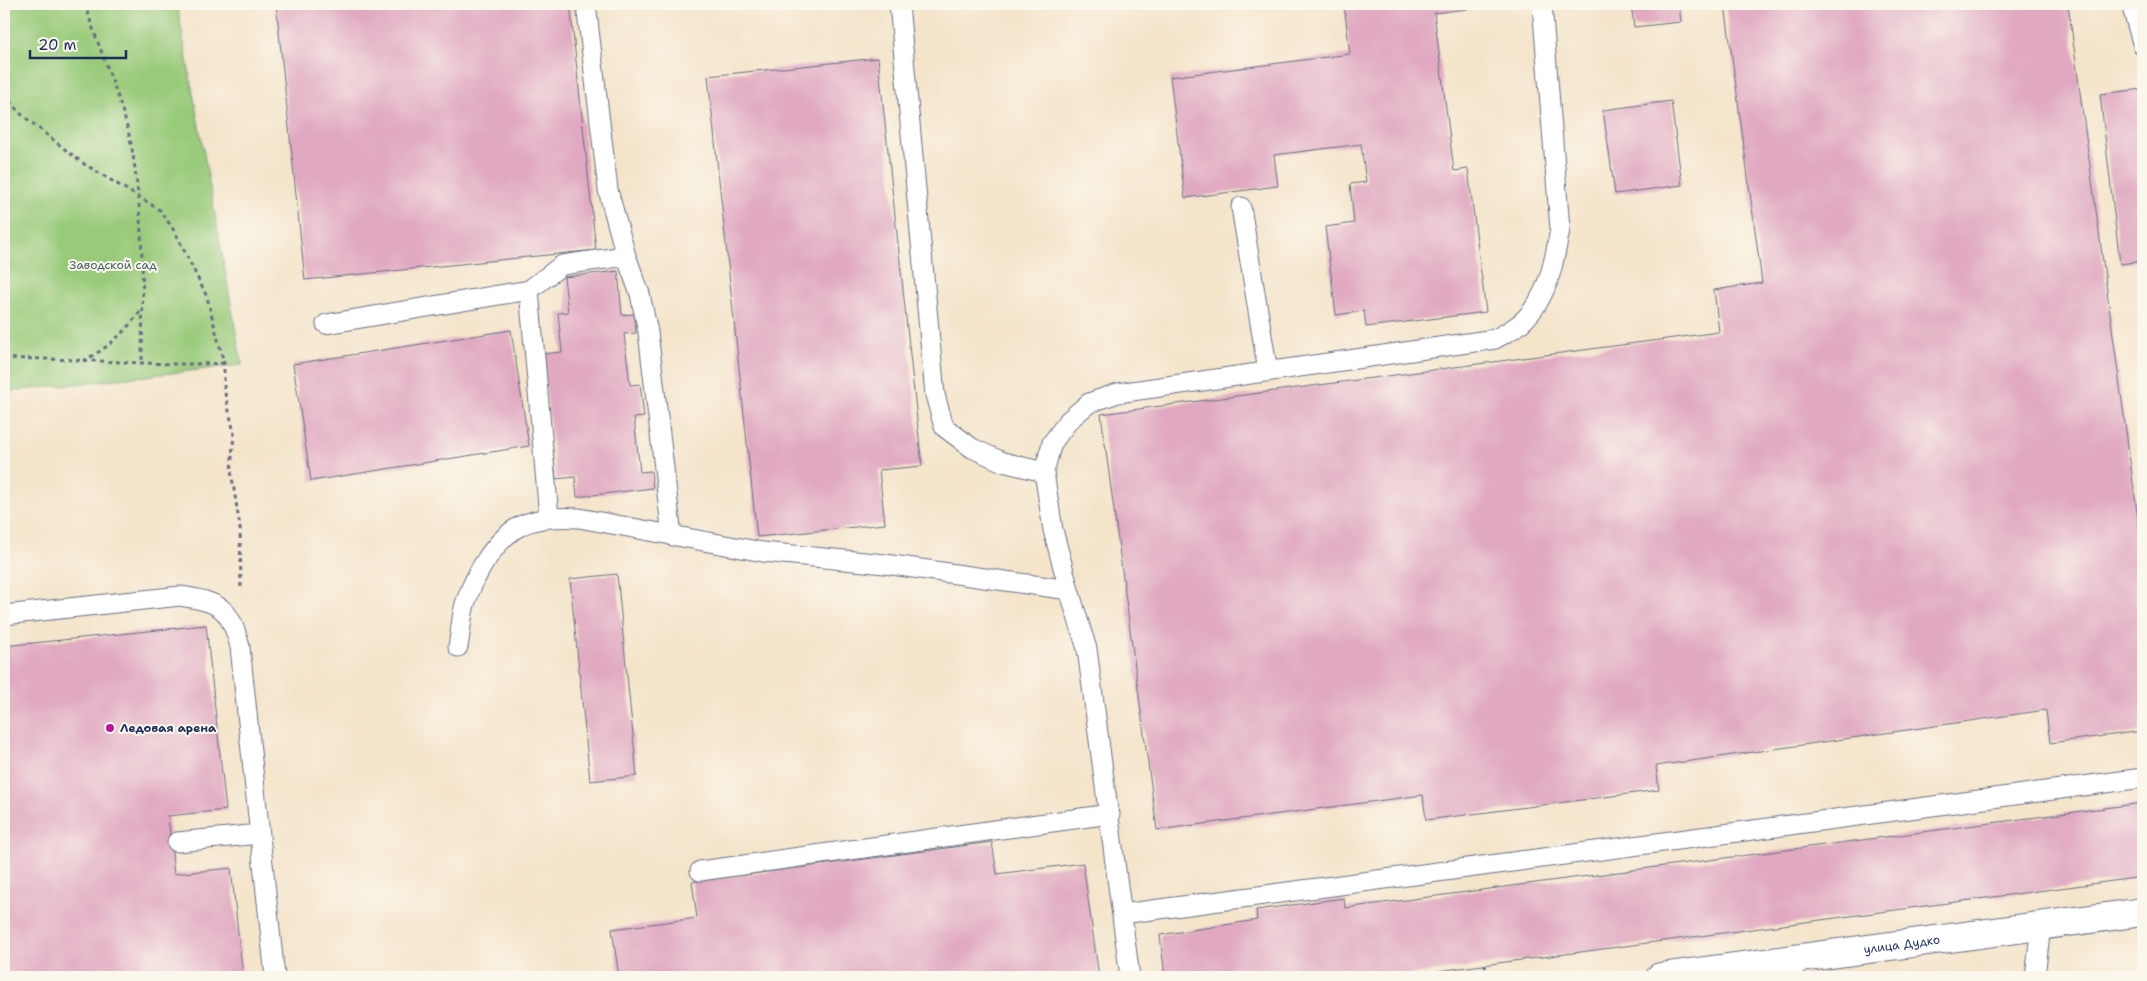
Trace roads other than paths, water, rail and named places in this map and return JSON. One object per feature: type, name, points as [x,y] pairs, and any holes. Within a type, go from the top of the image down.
[{"type":"street","name":"улица Дудко","points":[[1660,977],[1793,968],[2041,926],[2143,912]]},
{"type":"lane","points":[[586,4],[608,190],[626,256],[640,294],[648,332],[672,536]]},
{"type":"lane","points":[[899,4],[935,395],[944,427],[972,448],[1003,462],[1044,472]]},
{"type":"lane","points":[[1130,977],[1087,649],[1053,530],[1044,472],[1052,443],[1069,420],[1089,403],[1118,393],[1495,339],[1521,322],[1541,298],[1554,264],[1560,229],[1542,4]]},
{"type":"lane","points":[[2131,4],[2143,46]]},
{"type":"lane","points":[[1241,207],[1268,372]]},
{"type":"lane","points":[[326,324],[528,290],[562,266],[626,256]]},
{"type":"lane","points":[[528,290],[549,517]]},
{"type":"lane","points":[[458,647],[465,603],[476,576],[501,542],[521,525],[549,517],[579,518],[763,552],[885,564],[1069,590]]},
{"type":"lane","points":[[4,614],[180,596],[203,599],[221,607],[234,624],[240,647],[275,977]]},
{"type":"lane","points":[[1122,914],[2143,778]]},
{"type":"lane","points":[[700,871],[1110,814]]},
{"type":"lane","points":[[177,842],[260,834]]},
{"type":"lane","points":[[2035,977],[2041,926]]},
{"type":"place","name":"Ледовая арена","points":[[110,728]]},
{"type":"park label","name":"Заводской сад","points":[[113,265]]}]
